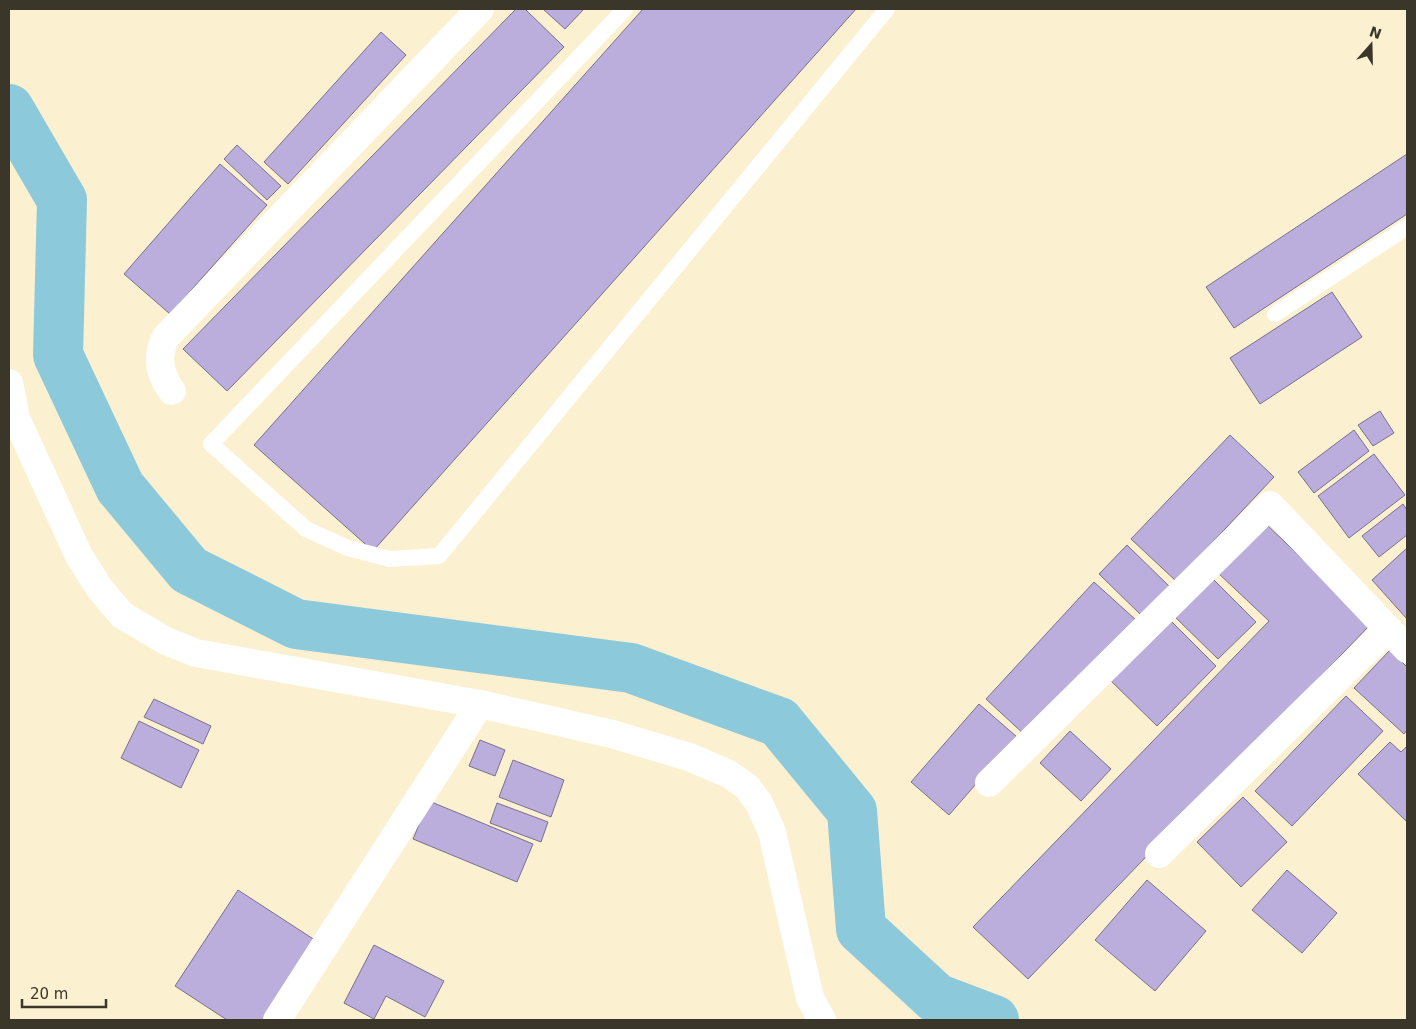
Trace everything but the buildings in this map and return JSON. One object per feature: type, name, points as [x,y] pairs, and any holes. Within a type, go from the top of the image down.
[{"type":"street","points":[[172,391],[162,376],[160,364],[159,354],[166,337],[480,9]]},
{"type":"street","points":[[9,383],[16,418],[79,556],[100,589],[122,615],[166,641],[196,653],[480,704],[612,734],[709,764],[747,787],[759,803],[772,832],[810,998],[822,1020]]},
{"type":"street","points":[[989,783],[1270,505],[1407,649]]},
{"type":"street","points":[[1159,854],[1388,629]]},
{"type":"street","points":[[277,1020],[480,704]]},
{"type":"lane","points":[[625,9],[211,444],[306,529],[348,548],[390,559],[439,556],[887,9]]},
{"type":"lane","points":[[1275,314],[1407,227]]},
{"type":"waterway","points":[[9,109],[62,200],[58,355],[120,487],[189,570],[296,624],[631,668],[779,722],[852,811],[861,929],[936,998],[994,1020]]}]
